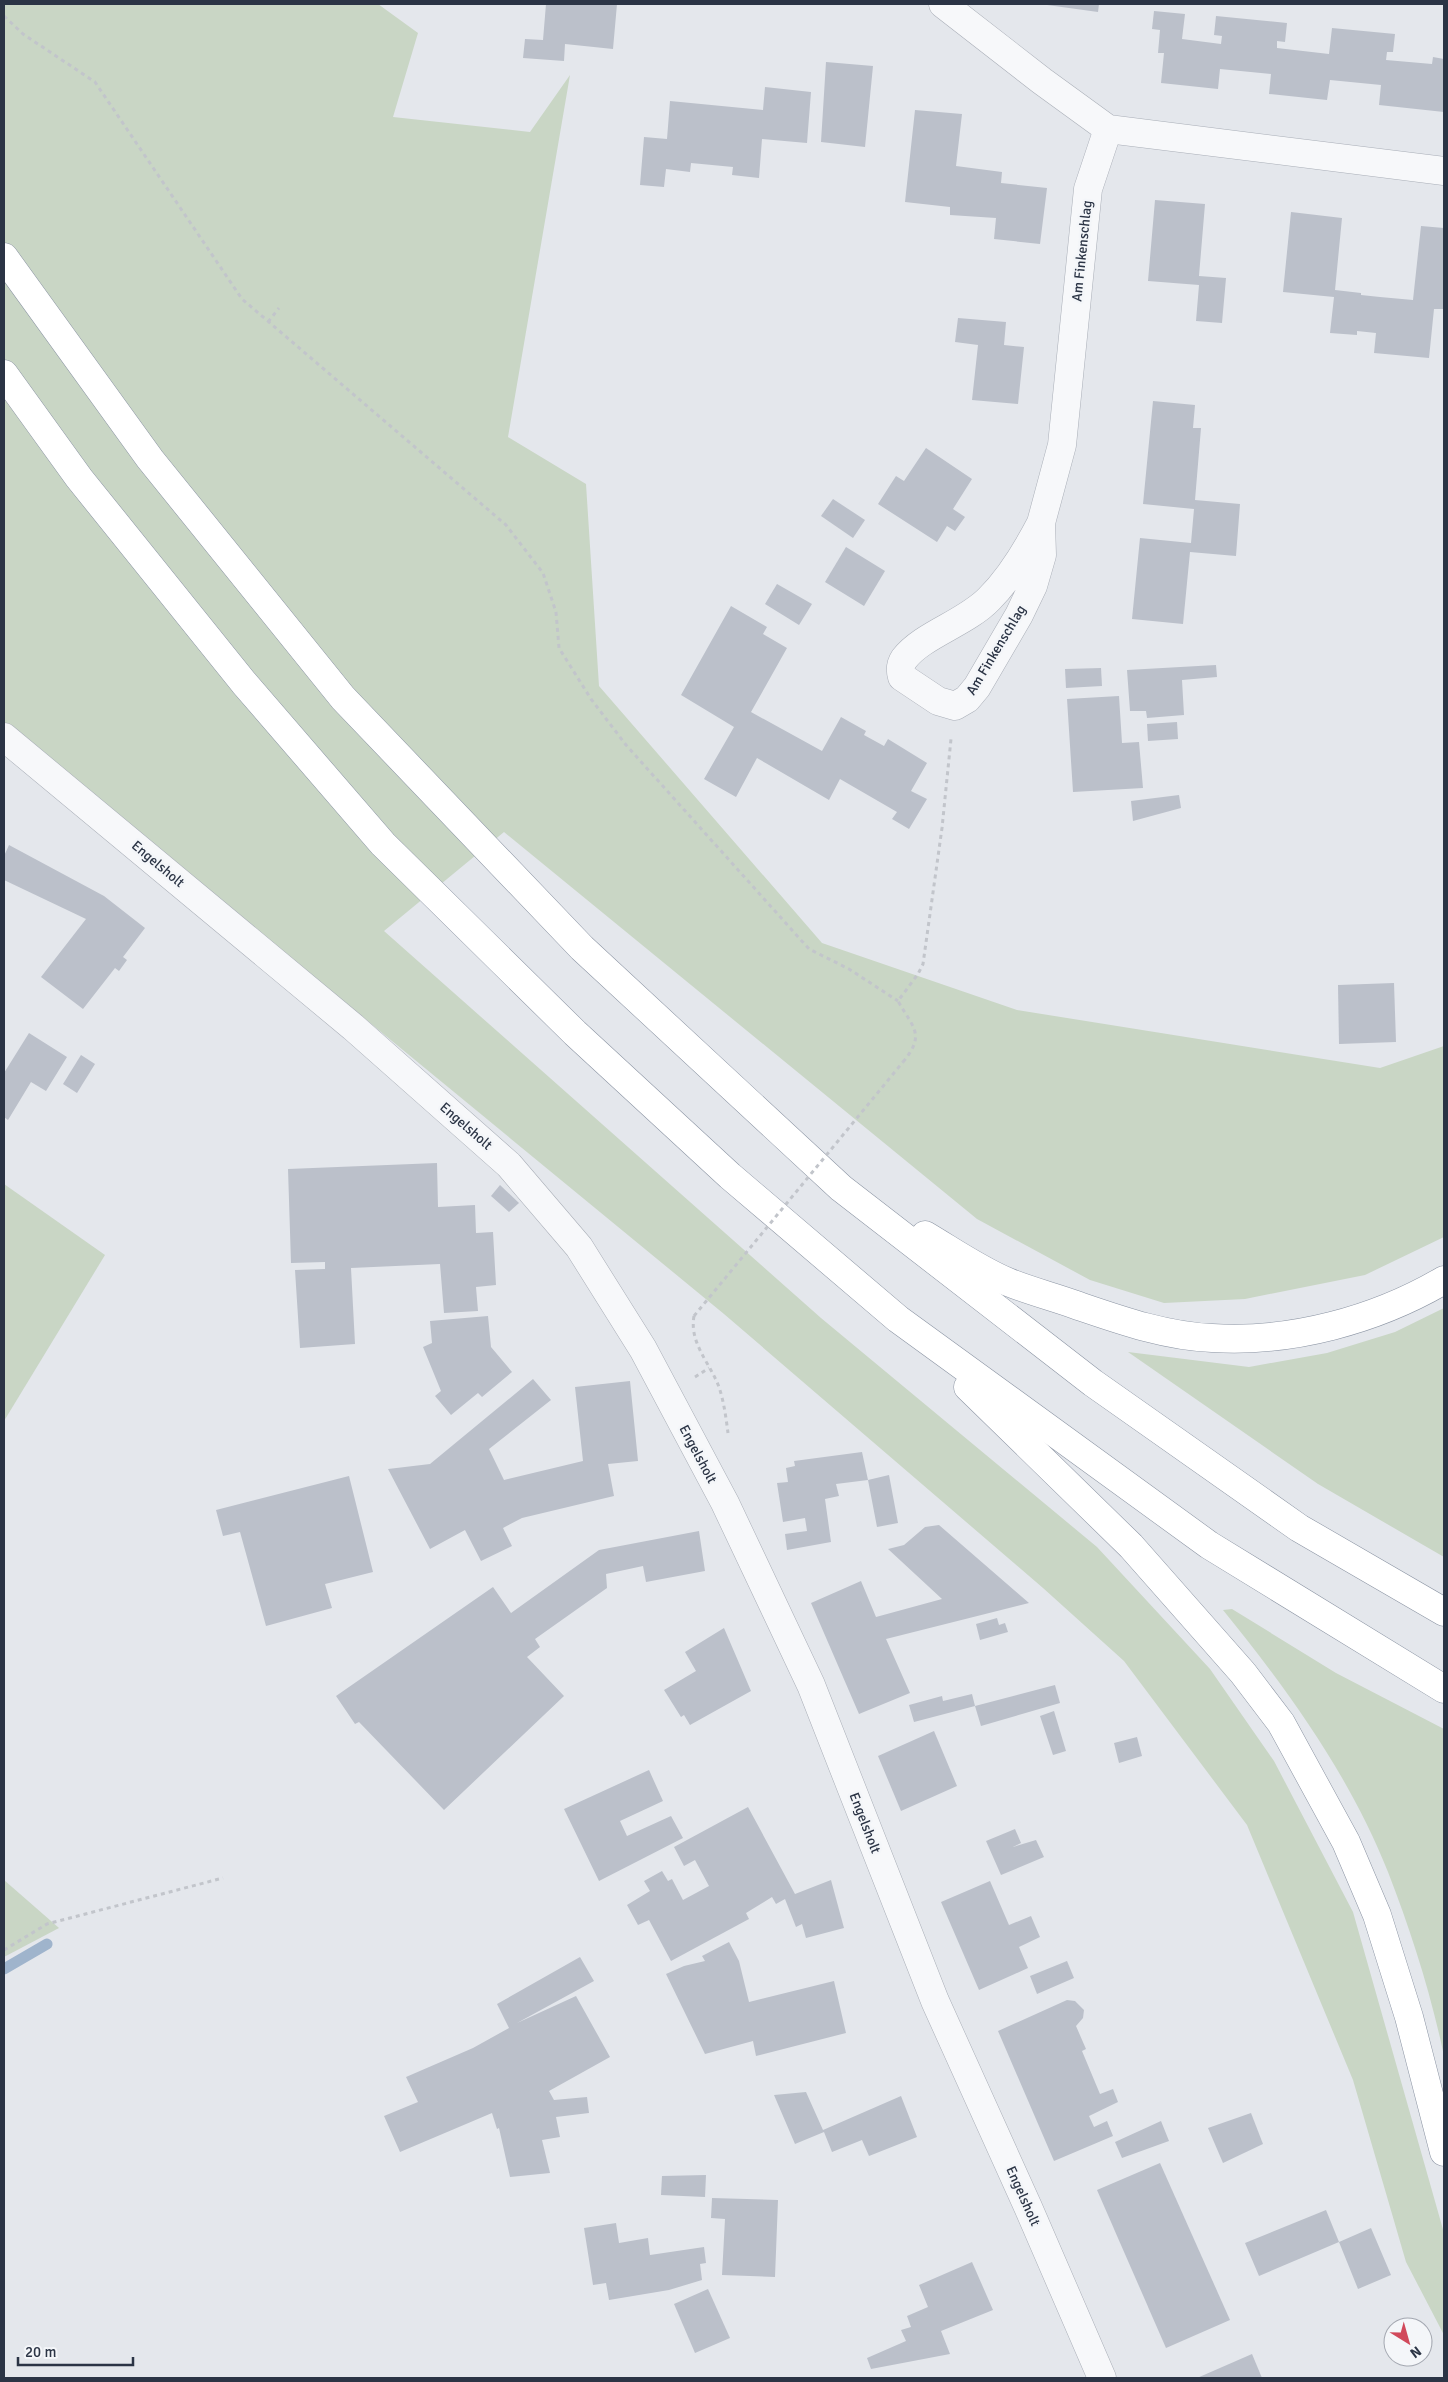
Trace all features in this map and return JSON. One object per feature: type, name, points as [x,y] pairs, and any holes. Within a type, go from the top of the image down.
[{"type":"highway","points":[[4,257],[150,459],[343,698],[582,948],[841,1188],[1101,1389],[1299,1528],[1444,1612]]},
{"type":"highway","points":[[4,374],[85,486],[244,683],[383,844],[575,1033],[730,1176],[898,1319],[1131,1546],[1243,1673],[1281,1723],[1346,1842],[1377,1914],[1409,2017],[1444,2152]]},
{"type":"highway","points":[[841,1188],[1006,1282],[1134,1324],[1175,1334],[1211,1338],[1254,1339],[1306,1331],[1361,1317],[1423,1292],[1444,1280]]},
{"type":"highway","points":[[898,1319],[1209,1545],[1444,1689]]},
{"type":"street","points":[[943,4],[1042,82],[1108,129],[1444,171]]},
{"type":"street","name":"Am Finkenschlag","points":[[1042,523],[1014,568],[988,601],[947,630],[925,641],[904,660],[900,669],[902,677],[938,701],[955,706],[967,699],[977,687],[1019,615],[1033,586],[1042,555],[1042,523],[1062,445],[1088,189],[1108,129]]},
{"type":"street","name":"Engelsholt","points":[[4,737],[345,1020],[502,1158],[579,1247],[643,1349],[725,1504],[811,1685],[935,2001],[1028,2206],[1102,2378]]},
{"type":"path","points":[[4,16],[23,34],[95,82],[223,274],[242,299],[506,525],[543,573],[556,612],[559,648],[591,699],[626,745],[809,949],[849,969],[898,1001],[914,1029],[916,1039],[914,1049],[694,1316],[692,1327],[696,1342],[718,1386],[728,1434]]},
{"type":"path","points":[[268,322],[279,308]]},
{"type":"path","points":[[898,1001],[918,974],[922,964],[942,828],[955,706]]},
{"type":"path","points":[[4,1950],[47,1924],[223,1878]]},
{"type":"green space","points":[[4,4],[378,4],[418,33],[393,117],[530,132],[570,75],[508,437],[586,484],[599,686],[822,943],[1017,1010],[1380,1068],[1444,1046],[1444,1237],[1365,1275],[1245,1299],[1164,1303],[1090,1280],[977,1219],[504,832],[384,931],[821,1318],[1097,1547],[1210,1669],[1274,1761],[1353,1912],[1444,2233],[1444,2335],[1406,2262],[1353,2080],[1247,1825],[1124,1661],[1043,1588],[724,1314],[4,722]]},
{"type":"green space","points":[[4,1184],[105,1255],[4,1421]]},
{"type":"green space","points":[[1444,1308],[1444,1557],[1318,1484],[1128,1352],[1249,1367],[1327,1353],[1395,1332]]},
{"type":"green space","points":[[1232,1609],[1336,1673],[1444,1729],[1444,2056],[1427,1986],[1405,1917],[1373,1836],[1316,1735],[1271,1671],[1223,1610]]},
{"type":"green space","points":[[4,1880],[59,1928],[4,1957]]},
{"type":"building","points":[[546,4],[617,4],[613,49],[565,44],[564,61],[523,58],[525,39],[543,40]]},
{"type":"building","points":[[1040,4],[1099,4],[1098,12]]},
{"type":"building","points":[[1154,11],[1185,14],[1182,39],[1221,44],[1222,36],[1214,35],[1216,16],[1287,23],[1285,42],[1277,41],[1277,48],[1329,54],[1332,28],[1395,34],[1393,52],[1387,52],[1386,60],[1432,64],[1433,57],[1444,59],[1444,112],[1379,105],[1381,85],[1330,80],[1327,100],[1269,94],[1271,74],[1220,69],[1218,89],[1161,83],[1164,53],[1158,53],[1160,30],[1152,29]]},
{"type":"building","points":[[826,62],[873,66],[865,147],[821,142]]},
{"type":"building","points":[[765,87],[811,92],[807,143],[762,139],[759,178],[732,175],[733,167],[691,163],[690,172],[666,169],[664,187],[640,185],[644,137],[667,139],[670,101],[763,110]]},
{"type":"building","points":[[915,110],[962,114],[956,166],[1002,172],[1001,183],[1047,188],[1040,244],[994,239],[996,218],[950,215],[950,207],[905,202]]},
{"type":"building","points":[[1155,200],[1205,204],[1199,276],[1226,278],[1222,323],[1196,321],[1199,285],[1148,281]]},
{"type":"building","points":[[1291,212],[1342,218],[1335,290],[1380,297],[1413,300],[1421,226],[1444,228],[1444,309],[1434,309],[1429,358],[1374,353],[1376,333],[1357,331],[1357,335],[1330,333],[1334,297],[1283,292]]},
{"type":"building","points":[[958,318],[1006,322],[1004,345],[1024,347],[1018,404],[972,400],[978,345],[955,342]]},
{"type":"building","points":[[1153,401],[1195,405],[1193,428],[1201,428],[1195,500],[1240,504],[1236,556],[1190,552],[1183,624],[1132,619],[1140,538],[1191,543],[1194,509],[1143,504]]},
{"type":"building","points":[[926,448],[972,479],[953,509],[965,517],[955,531],[947,526],[937,542],[878,504],[896,476],[904,481]]},
{"type":"building","points":[[833,499],[865,520],[853,538],[821,516]]},
{"type":"building","points":[[846,547],[885,571],[864,606],[825,582]]},
{"type":"building","points":[[777,584],[812,604],[799,625],[765,604]]},
{"type":"building","points":[[731,606],[767,627],[763,634],[787,648],[751,712],[822,751],[841,717],[866,731],[864,735],[884,746],[888,739],[927,763],[911,791],[927,799],[909,829],[892,819],[897,812],[840,779],[829,800],[757,758],[736,797],[704,779],[734,727],[681,695]]},
{"type":"building","points":[[1216,665],[1217,677],[1182,680],[1184,715],[1147,718],[1146,711],[1130,711],[1127,670]]},
{"type":"building","points":[[1101,668],[1102,686],[1066,688],[1065,669]]},
{"type":"building","points":[[1119,696],[1122,743],[1139,742],[1143,788],[1073,792],[1067,699]]},
{"type":"building","points":[[1177,722],[1178,739],[1148,741],[1147,724]]},
{"type":"building","points":[[1179,795],[1181,808],[1133,821],[1131,801]]},
{"type":"building","points":[[9,845],[104,896],[145,928],[123,957],[127,960],[119,971],[115,968],[83,1009],[41,977],[86,919],[4,880],[4,856]]},
{"type":"building","points":[[1394,983],[1396,1042],[1339,1044],[1338,985]]},
{"type":"building","points":[[29,1033],[67,1057],[46,1091],[31,1082],[8,1120],[4,1117],[4,1073]]},
{"type":"building","points":[[81,1055],[95,1064],[77,1093],[63,1084]]},
{"type":"building","points":[[437,1163],[438,1207],[475,1205],[476,1233],[493,1232],[496,1285],[476,1287],[478,1311],[444,1313],[440,1264],[351,1268],[355,1344],[300,1348],[295,1270],[325,1269],[325,1262],[291,1263],[288,1169]]},
{"type":"building","points":[[500,1185],[519,1203],[509,1212],[491,1196]]},
{"type":"building","points":[[488,1316],[491,1347],[512,1372],[482,1397],[478,1393],[451,1415],[435,1396],[441,1391],[423,1347],[432,1343],[430,1321]]},
{"type":"building","points":[[533,1379],[551,1400],[489,1449],[504,1480],[583,1461],[575,1387],[630,1381],[638,1461],[608,1464],[614,1496],[522,1518],[503,1528],[512,1546],[481,1561],[465,1530],[430,1549],[388,1469],[430,1464]]},
{"type":"building","points":[[862,1452],[868,1480],[836,1484],[839,1496],[825,1499],[831,1542],[787,1550],[785,1534],[807,1531],[805,1518],[783,1522],[777,1483],[788,1482],[786,1468],[795,1466],[794,1461]]},
{"type":"building","points":[[889,1475],[898,1523],[877,1527],[868,1480]]},
{"type":"building","points":[[349,1476],[373,1572],[325,1584],[332,1608],[266,1626],[240,1532],[223,1536],[216,1510]]},
{"type":"building","points":[[939,1525],[1029,1603],[886,1639],[910,1693],[859,1714],[811,1603],[861,1581],[876,1617],[942,1599],[888,1549],[904,1545],[925,1527]]},
{"type":"building","points":[[699,1531],[705,1571],[646,1582],[643,1566],[606,1574],[607,1588],[535,1639],[540,1647],[527,1657],[564,1696],[444,1810],[359,1722],[355,1724],[336,1696],[493,1587],[511,1613],[599,1550]]},
{"type":"building","points":[[997,1618],[999,1625],[1005,1623],[1008,1632],[980,1640],[976,1624]]},
{"type":"building","points":[[724,1628],[751,1691],[690,1725],[684,1715],[681,1717],[664,1690],[696,1671],[685,1652]]},
{"type":"building","points":[[1055,1685],[1060,1703],[981,1726],[975,1706]]},
{"type":"building","points":[[972,1694],[975,1706],[914,1722],[909,1705],[942,1696],[943,1701]]},
{"type":"building","points":[[1054,1711],[1066,1751],[1053,1755],[1040,1716]]},
{"type":"building","points":[[934,1731],[957,1786],[901,1811],[878,1756]]},
{"type":"building","points":[[1137,1737],[1142,1756],[1119,1763],[1114,1743]]},
{"type":"building","points":[[649,1770],[663,1801],[620,1821],[627,1836],[671,1816],[683,1838],[599,1881],[564,1809]]},
{"type":"building","points":[[748,1807],[795,1894],[831,1880],[844,1928],[806,1938],[802,1924],[796,1927],[785,1899],[776,1904],[772,1897],[746,1913],[749,1919],[671,1961],[649,1920],[638,1925],[627,1905],[650,1891],[644,1881],[662,1871],[668,1881],[672,1879],[683,1900],[709,1886],[695,1860],[684,1866],[674,1847]]},
{"type":"building","points":[[1015,1829],[1021,1843],[1013,1847],[1036,1840],[1044,1857],[1001,1875],[986,1841]]},
{"type":"building","points":[[990,1881],[1009,1925],[1031,1916],[1040,1937],[1019,1947],[1028,1968],[979,1990],[941,1902]]},
{"type":"building","points":[[729,1942],[739,1961],[749,2002],[834,1981],[846,2033],[756,2056],[753,2041],[705,2054],[666,1974],[684,1966],[705,1961],[702,1956]]},
{"type":"building","points":[[580,1957],[594,1981],[517,2023],[576,1996],[610,2057],[549,2091],[554,2100],[587,2097],[589,2113],[556,2117],[560,2137],[542,2140],[550,2173],[510,2177],[499,2128],[497,2129],[492,2113],[400,2152],[384,2116],[418,2102],[406,2077],[473,2048],[509,2028],[497,2004]]},
{"type":"building","points":[[1067,1961],[1074,1978],[1037,1994],[1030,1976]]},
{"type":"building","points":[[1067,2000],[1075,2001],[1084,2010],[1083,2018],[1076,2026],[1086,2049],[1082,2051],[1100,2094],[1113,2089],[1118,2102],[1089,2116],[1094,2127],[1107,2121],[1113,2136],[1054,2161],[998,2031]]},
{"type":"building","points":[[806,2092],[823,2130],[901,2096],[917,2137],[869,2156],[862,2140],[832,2152],[824,2132],[795,2144],[774,2095]]},
{"type":"building","points":[[1251,2113],[1263,2144],[1223,2163],[1208,2128]]},
{"type":"building","points":[[1161,2121],[1169,2141],[1122,2158],[1115,2142]]},
{"type":"building","points":[[1160,2163],[1230,2320],[1166,2348],[1097,2190]]},
{"type":"building","points":[[706,2175],[705,2197],[661,2195],[662,2176]]},
{"type":"building","points":[[712,2198],[778,2200],[775,2277],[722,2275],[725,2219],[711,2218]]},
{"type":"building","points":[[1326,2210],[1339,2242],[1259,2276],[1245,2243]]},
{"type":"building","points":[[616,2223],[619,2243],[648,2238],[650,2255],[704,2247],[706,2263],[700,2264],[702,2280],[669,2290],[609,2300],[606,2283],[593,2285],[584,2228]]},
{"type":"building","points":[[1371,2228],[1391,2275],[1358,2289],[1339,2242]]},
{"type":"building","points":[[972,2262],[993,2310],[941,2331],[950,2354],[871,2369],[867,2358],[906,2341],[901,2330],[911,2327],[907,2316],[928,2307],[919,2285]]},
{"type":"building","points":[[708,2289],[730,2338],[695,2353],[674,2304]]},
{"type":"building","points":[[1252,2354],[1262,2378],[1197,2378]]},
{"type":"waterway","points":[[4,1969],[47,1944]]}]
